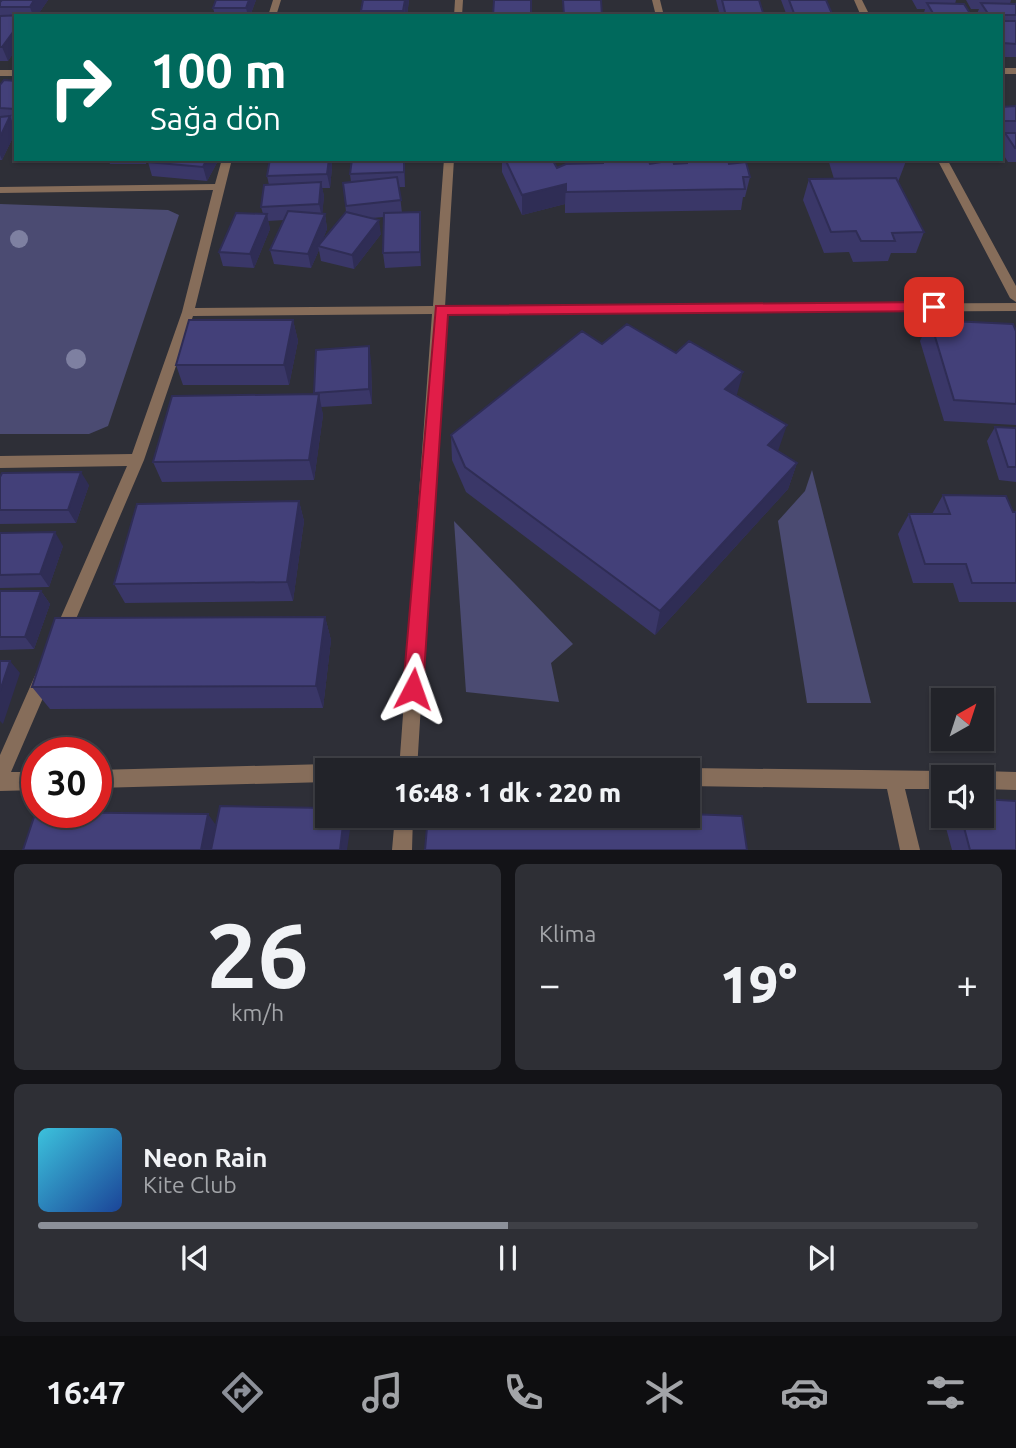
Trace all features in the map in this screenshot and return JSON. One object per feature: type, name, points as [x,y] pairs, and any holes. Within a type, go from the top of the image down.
[{"type":"street","points":[[0,776],[136,460],[188,312],[226,161]]},
{"type":"street","points":[[409,758],[449,161]]},
{"type":"street","points":[[943,161],[1015,293]]},
{"type":"street","points":[[0,190],[218,187]]},
{"type":"street","points":[[188,312],[1016,307]]},
{"type":"street","points":[[0,462],[136,460]]},
{"type":"street","points":[[112,779],[315,773]]},
{"type":"street","points":[[700,777],[931,780]]},
{"type":"street","points":[[894,780],[911,849]]},
{"type":"street","points":[[994,780],[1016,780]]},
{"type":"street","points":[[0,782],[21,781]]},
{"type":"street","points":[[402,849],[403,828]]},
{"type":"shaded area","points":[[0,204],[168,210],[179,215],[108,426],[89,434],[0,434]]},
{"type":"shaded area","points":[[812,470],[871,703],[807,703],[778,521],[805,491]]},
{"type":"shaded area","points":[[454,521],[573,644],[551,663],[559,702],[466,692]]},
{"type":"building","points":[[2,0],[34,0],[30,7],[0,7]]},
{"type":"building","points":[[216,0],[249,0],[246,8],[213,8]]},
{"type":"building","points":[[363,0],[405,0],[403,11],[361,11]]},
{"type":"building","points":[[494,0],[531,0],[531,14],[493,14]]},
{"type":"building","points":[[563,0],[601,0],[602,14],[564,14]]},
{"type":"building","points":[[722,0],[759,0],[763,14],[726,14]]},
{"type":"building","points":[[789,0],[826,0],[832,14],[794,14]]},
{"type":"building","points":[[927,3],[964,4],[970,14],[933,14]]},
{"type":"building","points":[[981,3],[1016,4],[1016,15],[988,14]]},
{"type":"building","points":[[14,15],[14,31],[2,47],[0,47],[0,16]]},
{"type":"building","points":[[1003,21],[1016,21],[1016,44],[1003,43]]},
{"type":"building","points":[[4,80],[14,81],[14,109],[0,108],[0,85]]},
{"type":"building","points":[[1016,106],[1016,121],[1003,121],[1003,107]]},
{"type":"building","points":[[10,116],[0,137],[0,117]]},
{"type":"building","points":[[1005,133],[1016,133],[1016,148],[1015,148]]},
{"type":"building","points":[[148,161],[206,161],[203,167]]},
{"type":"building","points":[[270,161],[329,161],[327,174],[267,176]]},
{"type":"building","points":[[352,161],[404,161],[404,172],[350,174]]},
{"type":"building","points":[[506,161],[553,161],[557,168],[566,164],[603,161],[649,161],[650,164],[667,161],[673,161],[674,164],[687,161],[728,161],[729,164],[746,162],[750,177],[743,177],[745,189],[566,192],[566,184],[522,195]]},
{"type":"building","points":[[397,177],[401,200],[346,206],[343,183]]},
{"type":"building","points":[[896,178],[924,232],[892,233],[895,241],[861,241],[856,231],[831,232],[809,179]]},
{"type":"building","points":[[321,182],[319,204],[261,207],[264,185]]},
{"type":"building","points":[[288,211],[325,214],[308,254],[270,250]]},
{"type":"building","points":[[346,212],[379,220],[352,255],[318,246]]},
{"type":"building","points":[[420,212],[420,252],[383,253],[384,213]]},
{"type":"building","points":[[236,213],[267,214],[250,254],[219,252]]},
{"type":"building","points":[[189,320],[293,320],[284,365],[176,365]]},
{"type":"building","points":[[930,320],[1013,324],[1016,331],[1016,404],[954,400]]},
{"type":"building","points":[[627,324],[676,353],[689,341],[743,372],[725,389],[787,425],[768,445],[797,463],[660,611],[465,467],[451,435],[582,331],[602,344]]},
{"type":"building","points":[[369,346],[369,389],[314,393],[316,350]]},
{"type":"building","points":[[319,394],[309,460],[153,462],[172,396]]},
{"type":"building","points":[[995,427],[1016,428],[1016,467],[1008,467]]},
{"type":"building","points":[[81,472],[68,510],[0,510],[2,473]]},
{"type":"building","points":[[943,495],[1006,496],[1013,512],[1016,512],[1016,583],[972,583],[966,564],[925,564],[909,514],[950,514]]},
{"type":"building","points":[[299,501],[287,582],[114,584],[137,504]]},
{"type":"building","points":[[55,532],[40,574],[0,575],[0,533]]},
{"type":"building","points":[[0,591],[41,591],[25,637],[0,637]]},
{"type":"building","points":[[325,617],[316,686],[32,687],[55,618]]},
{"type":"building","points":[[0,661],[10,661],[0,691]]},
{"type":"building","points":[[994,800],[1016,801],[1016,850],[970,850],[964,828],[994,828]]},
{"type":"building","points":[[220,806],[315,808],[315,828],[343,828],[340,850],[211,850]]},
{"type":"building","points":[[112,813],[208,814],[201,850],[23,850],[30,828],[112,828]]},
{"type":"building","points":[[700,814],[742,816],[747,850],[425,850],[427,828],[700,828]]},
{"type":"route","points":[[413,689],[441,310],[934,307]]}]
